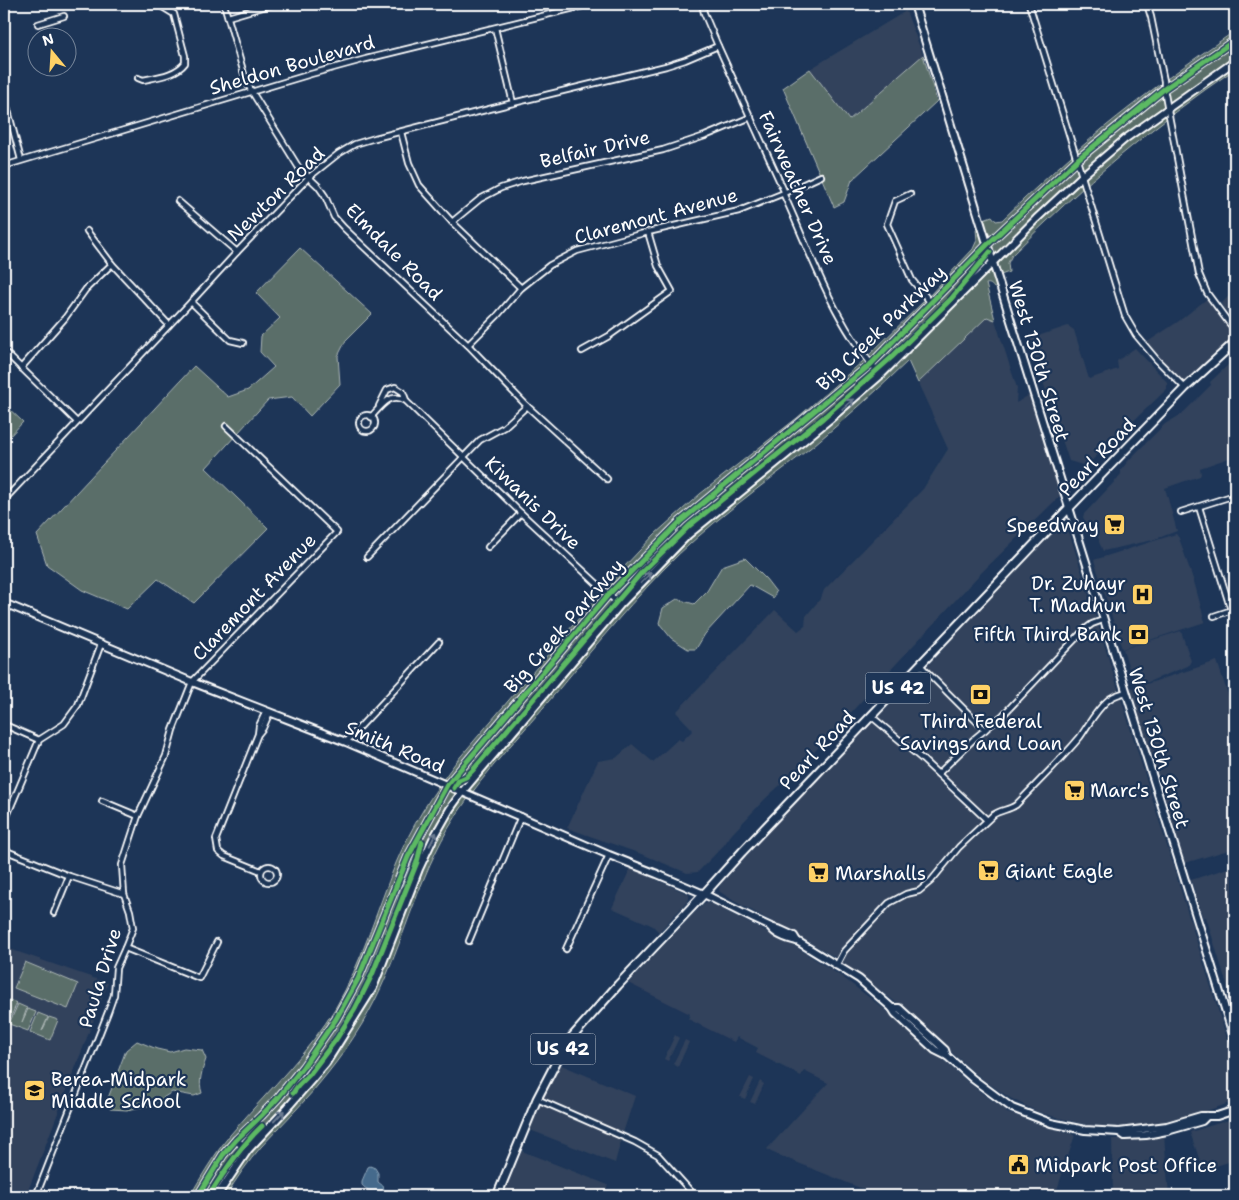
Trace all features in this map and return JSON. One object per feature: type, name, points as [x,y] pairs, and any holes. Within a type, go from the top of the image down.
[{"type":"main road","name":"Pearl Road","points":[[497,1196],[537,1099],[565,1045],[576,1032],[738,857],[1069,508],[1186,388],[1235,343]]},
{"type":"street","name":"Elmdale Road","points":[[224,4],[246,81],[299,168],[318,186],[325,196],[334,217],[468,345],[526,406],[607,479]]},
{"type":"street","points":[[228,16],[273,4]]},
{"type":"street","name":"Sheldon Boulevard","points":[[4,166],[366,59],[591,4]]},
{"type":"street","name":"Fairweather Drive","points":[[702,4],[704,14],[829,296],[843,323],[871,364],[881,375]]},
{"type":"street","name":"West 130th Street","points":[[914,4],[1103,620],[1235,1041]]},
{"type":"street","points":[[1029,4],[1126,316],[1136,335],[1186,388]]},
{"type":"street","points":[[1147,4],[1164,81],[1164,90],[1200,274],[1207,292],[1235,329]]},
{"type":"street","points":[[138,78],[143,80],[168,74],[181,69],[185,63],[185,56],[174,14],[161,6]]},
{"type":"street","points":[[38,24],[64,16]]},
{"type":"street","points":[[495,28],[513,103]]},
{"type":"street","name":"Big Creek Parkway","points":[[198,1196],[223,1155],[278,1098],[303,1067],[336,1020],[358,979],[408,857],[447,785],[608,595],[681,521],[871,364],[987,245],[1078,159],[1164,90],[1235,40]]},
{"type":"street","name":"Newton Road","points":[[4,500],[308,178],[338,154],[355,144],[375,138],[666,66],[718,46]]},
{"type":"street","name":"Big Creek Parkway","points":[[217,1196],[248,1150],[326,1063],[373,988],[419,869],[450,809],[462,792],[620,605],[688,535],[830,420],[881,375],[1036,218],[1083,176],[1125,139],[1235,61]]},
{"type":"street","points":[[4,95],[21,160]]},
{"type":"street","name":"Belfair Drive","points":[[452,222],[480,199],[502,188],[523,181],[663,150],[705,136],[751,117]]},
{"type":"street","points":[[401,132],[409,163],[419,185],[452,222],[521,288]]},
{"type":"street","name":"Claremont Avenue","points":[[468,345],[521,288],[550,265],[577,251],[739,211],[822,176]]},
{"type":"street","points":[[910,194],[894,201],[887,224],[912,280],[931,303]]},
{"type":"street","points":[[178,201],[237,252]]},
{"type":"street","points":[[87,231],[112,264],[169,325]]},
{"type":"street","points":[[582,351],[609,336],[672,292],[658,266],[648,232]]},
{"type":"street","points":[[21,368],[86,289],[112,264]]},
{"type":"street","points":[[192,302],[230,340],[243,343]]},
{"type":"street","points":[[4,351],[77,422]]},
{"type":"street","name":"Kiwanis Drive","points":[[378,410],[386,390],[395,387],[403,392],[406,401],[427,422],[464,456],[520,513],[620,605]]},
{"type":"street","points":[[372,417],[387,400],[401,398],[406,401]]},
{"type":"street","points":[[367,557],[480,440],[504,427],[526,406]]},
{"type":"street","name":"Claremont Avenue","points":[[192,682],[337,532],[226,426]]},
{"type":"street","points":[[1181,512],[1235,495]]},
{"type":"street","points":[[1199,506],[1233,610],[1214,616]]},
{"type":"street","points":[[488,547],[520,513]]},
{"type":"street","name":"Smith Road","points":[[4,603],[192,682],[346,742],[609,855],[644,868],[704,894],[770,927],[774,932],[797,941],[859,979],[935,1050],[947,1056],[973,1079],[1012,1108],[1051,1123],[1085,1130],[1119,1132],[1167,1126],[1201,1116],[1217,1116],[1235,1110]]},
{"type":"street","points":[[938,774],[974,738],[1004,715],[1084,630],[1092,624],[1103,620]]},
{"type":"street","points":[[346,742],[439,642]]},
{"type":"street","points":[[4,822],[39,740],[64,724],[78,705],[101,644]]},
{"type":"street","points":[[920,665],[985,730]]},
{"type":"street","name":"Paula Drive","points":[[36,1196],[114,995],[116,968],[133,928],[124,894],[122,865],[138,816],[166,756],[173,730],[192,682]]},
{"type":"street","points":[[836,966],[844,951],[889,903],[906,894],[919,891],[987,820],[998,812],[1016,805],[1061,758],[1104,704],[1116,694],[1126,692]]},
{"type":"street","points":[[261,871],[224,856],[218,851],[216,839],[258,734],[259,726],[268,712]]},
{"type":"street","points":[[871,716],[938,774],[987,820]]},
{"type":"street","points":[[5,725],[39,740]]},
{"type":"street","points":[[102,801],[138,816]]},
{"type":"street","points":[[469,941],[521,816]]},
{"type":"street","points":[[4,850],[68,876],[124,894]]},
{"type":"street","points":[[566,949],[609,855]]},
{"type":"street","points":[[54,913],[68,876]]},
{"type":"street","points":[[125,948],[199,978],[217,942]]},
{"type":"street","points":[[537,1099],[635,1142],[658,1156],[695,1196]]},
{"type":"street","points":[[236,1140],[248,1150]]},
{"type":"shaded area","points":[[906,11],[923,55],[849,120],[810,69]]},
{"type":"shaded area","points":[[1235,290],[1235,324],[1221,304]]},
{"type":"shaded area","points":[[1208,298],[1225,323],[1235,333],[1235,337],[1185,384],[1146,343],[1179,321]]},
{"type":"shaded area","points":[[987,317],[995,320],[1017,388],[1016,403],[1029,395],[1061,495],[979,575],[801,766],[765,799],[698,872],[687,873],[644,855],[567,828],[598,761],[616,758],[632,744],[653,762],[678,739],[682,741],[693,730],[676,712],[775,610],[798,631],[805,626],[806,616],[821,598],[824,590],[923,489],[948,449],[918,383]]},
{"type":"shaded area","points":[[1068,326],[1074,330],[1089,379],[1118,369],[1117,361],[1135,348],[1167,382],[1167,389],[1086,466],[1069,461],[1029,339]]},
{"type":"shaded area","points":[[1230,363],[1235,367],[1235,456],[1200,468],[1200,476],[1165,488],[1177,531],[1153,540],[1103,551],[1099,539],[1088,528],[1083,517],[1084,514],[1117,479],[1129,460],[1165,424],[1182,414],[1211,385],[1210,382]]},
{"type":"shaded area","points":[[1059,528],[1065,528],[1071,538],[1235,1064],[1235,1101],[1201,1113],[1154,1125],[1115,1127],[1087,1125],[1038,1112],[1010,1098],[969,1068],[898,1004],[835,957],[741,905],[719,890],[720,885],[758,843],[1002,585]]},
{"type":"shaded area","points":[[1176,534],[1195,585],[1205,622],[1122,649],[1094,560]]},
{"type":"shaded area","points":[[1181,631],[1191,661],[1188,666],[1148,682],[1133,682],[1123,649]]},
{"type":"shaded area","points":[[1217,661],[1235,716],[1235,848],[1185,863],[1130,687],[1134,688]]},
{"type":"shaded area","points":[[631,867],[689,895],[689,899],[685,904],[659,932],[653,926],[612,908]]},
{"type":"shaded area","points":[[1231,867],[1235,881],[1235,1011],[1206,917],[1203,918],[1191,880]]},
{"type":"shaded area","points":[[707,903],[793,945],[841,976],[904,1024],[962,1077],[1005,1109],[1007,1113],[1075,1135],[1055,1196],[880,1196],[767,1149],[828,1083],[804,1071],[801,1076],[756,1053],[758,1048],[737,1037],[734,1042],[688,1019],[690,1014],[628,983],[691,916]]},
{"type":"shaded area","name":"Berea-Midpark Middle School","points":[[4,947],[108,983],[26,1196],[4,1196]]},
{"type":"shaded area","points":[[675,1035],[679,1038],[668,1061],[664,1059]]},
{"type":"shaded area","points":[[685,1040],[689,1042],[678,1067],[673,1064]]},
{"type":"shaded area","points":[[559,1064],[635,1096],[615,1163],[530,1130]]},
{"type":"shaded area","points":[[750,1077],[754,1079],[745,1099],[740,1097]]},
{"type":"shaded area","points":[[760,1081],[764,1084],[755,1104],[750,1102]]},
{"type":"shaded area","points":[[1235,1118],[1235,1160],[1203,1170],[1190,1132]]},
{"type":"shaded area","points":[[1164,1135],[1169,1196],[1113,1196],[1112,1139]]},
{"type":"shaded area","points":[[522,1151],[608,1185],[604,1196],[503,1196]]},
{"type":"shaded area","points":[[370,1166],[375,1168],[378,1173],[378,1182],[383,1186],[384,1190],[381,1193],[371,1191],[362,1185],[362,1181]]},
{"type":"green space","points":[[1235,31],[1235,69],[1147,134],[1038,229],[1012,255],[1008,263],[1009,272],[998,276],[1001,286],[994,288],[991,284],[986,284],[995,320],[987,317],[918,383],[908,361],[814,445],[697,537],[631,604],[493,766],[458,812],[435,853],[375,1001],[345,1050],[311,1093],[256,1153],[226,1196],[190,1196],[224,1143],[302,1054],[336,1007],[354,972],[402,850],[415,824],[439,786],[456,762],[608,584],[655,534],[700,494],[797,418],[862,362],[929,296],[973,249],[977,240],[976,229],[983,227],[981,220],[992,216],[996,221],[1002,220],[1101,130],[1167,79]]},
{"type":"green space","points":[[923,55],[937,101],[852,180],[844,202],[834,207],[783,88],[810,69],[849,120]]},
{"type":"green space","points":[[300,248],[372,314],[346,340],[338,356],[340,384],[310,416],[292,397],[268,400],[206,468],[268,528],[194,603],[158,579],[127,609],[82,590],[47,565],[37,535],[194,366],[228,397],[248,390],[274,367],[260,352],[261,336],[280,318],[256,293]]},
{"type":"green space","points":[[4,404],[23,422],[9,437],[4,432]]},
{"type":"green space","points":[[745,558],[776,592],[773,598],[750,585],[705,634],[696,649],[688,649],[671,638],[659,623],[663,608],[677,599],[694,604],[707,591],[722,566]]},
{"type":"green space","points":[[25,962],[78,984],[68,1009],[14,988]]},
{"type":"green space","points":[[6,999],[17,1003],[8,1023],[4,1021],[4,1004]]},
{"type":"green space","points":[[18,1004],[27,1008],[22,1022],[28,1009],[36,1012],[28,1031],[9,1024]]},
{"type":"green space","points":[[38,1013],[48,1017],[42,1031],[49,1017],[58,1020],[50,1040],[30,1032]]},
{"type":"green space","points":[[137,1041],[170,1052],[184,1048],[202,1050],[206,1059],[200,1080],[202,1093],[194,1096],[172,1092],[152,1105],[127,1110],[110,1109],[107,1101],[126,1050]]},
{"type":"waterway","points":[[879,364],[937,308]]},
{"type":"waterway","points":[[615,597],[638,570],[694,517],[805,429],[871,372]]},
{"type":"waterway","points":[[463,776],[611,603]]},
{"type":"waterway","points":[[245,1140],[323,1052],[342,1023],[363,985],[416,852]]},
{"type":"waterway","points":[[206,1196],[238,1147]]},
{"type":"waterway","points":[[383,1191],[393,1196]]},
{"type":"cycle path","points":[[198,1196],[223,1155],[278,1098],[303,1067],[336,1019],[358,979],[408,857],[447,785],[608,595],[681,521],[871,364],[987,245],[1078,159],[1164,89],[1235,40]]},
{"type":"cycle path","points":[[454,788],[459,780],[466,777],[473,770],[642,572],[689,526],[823,418],[892,357],[951,299],[990,252]]},
{"type":"cycle path","points":[[293,1093],[337,1038],[355,1009],[372,975],[417,862],[422,842]]},
{"type":"cycle path","points":[[209,1196],[233,1159],[262,1126]]},
{"type":"place","name":"Speedway","points":[[1115,525]]},
{"type":"place","name":"Dr. Zuhayr T. Madhun","points":[[1142,594]]},
{"type":"place","name":"Fifth Third Bank","points":[[1138,634]]},
{"type":"place","name":"Third Federal Savings and Loan","points":[[981,695]]},
{"type":"place","name":"Marc's","points":[[1074,790]]},
{"type":"place","name":"Giant Eagle","points":[[989,871]]},
{"type":"place","name":"Marshalls","points":[[819,873]]},
{"type":"place","name":"Berea-Midpark Middle School","points":[[35,1090]]},
{"type":"place","name":"Midpark Post Office","points":[[1019,1165]]}]
